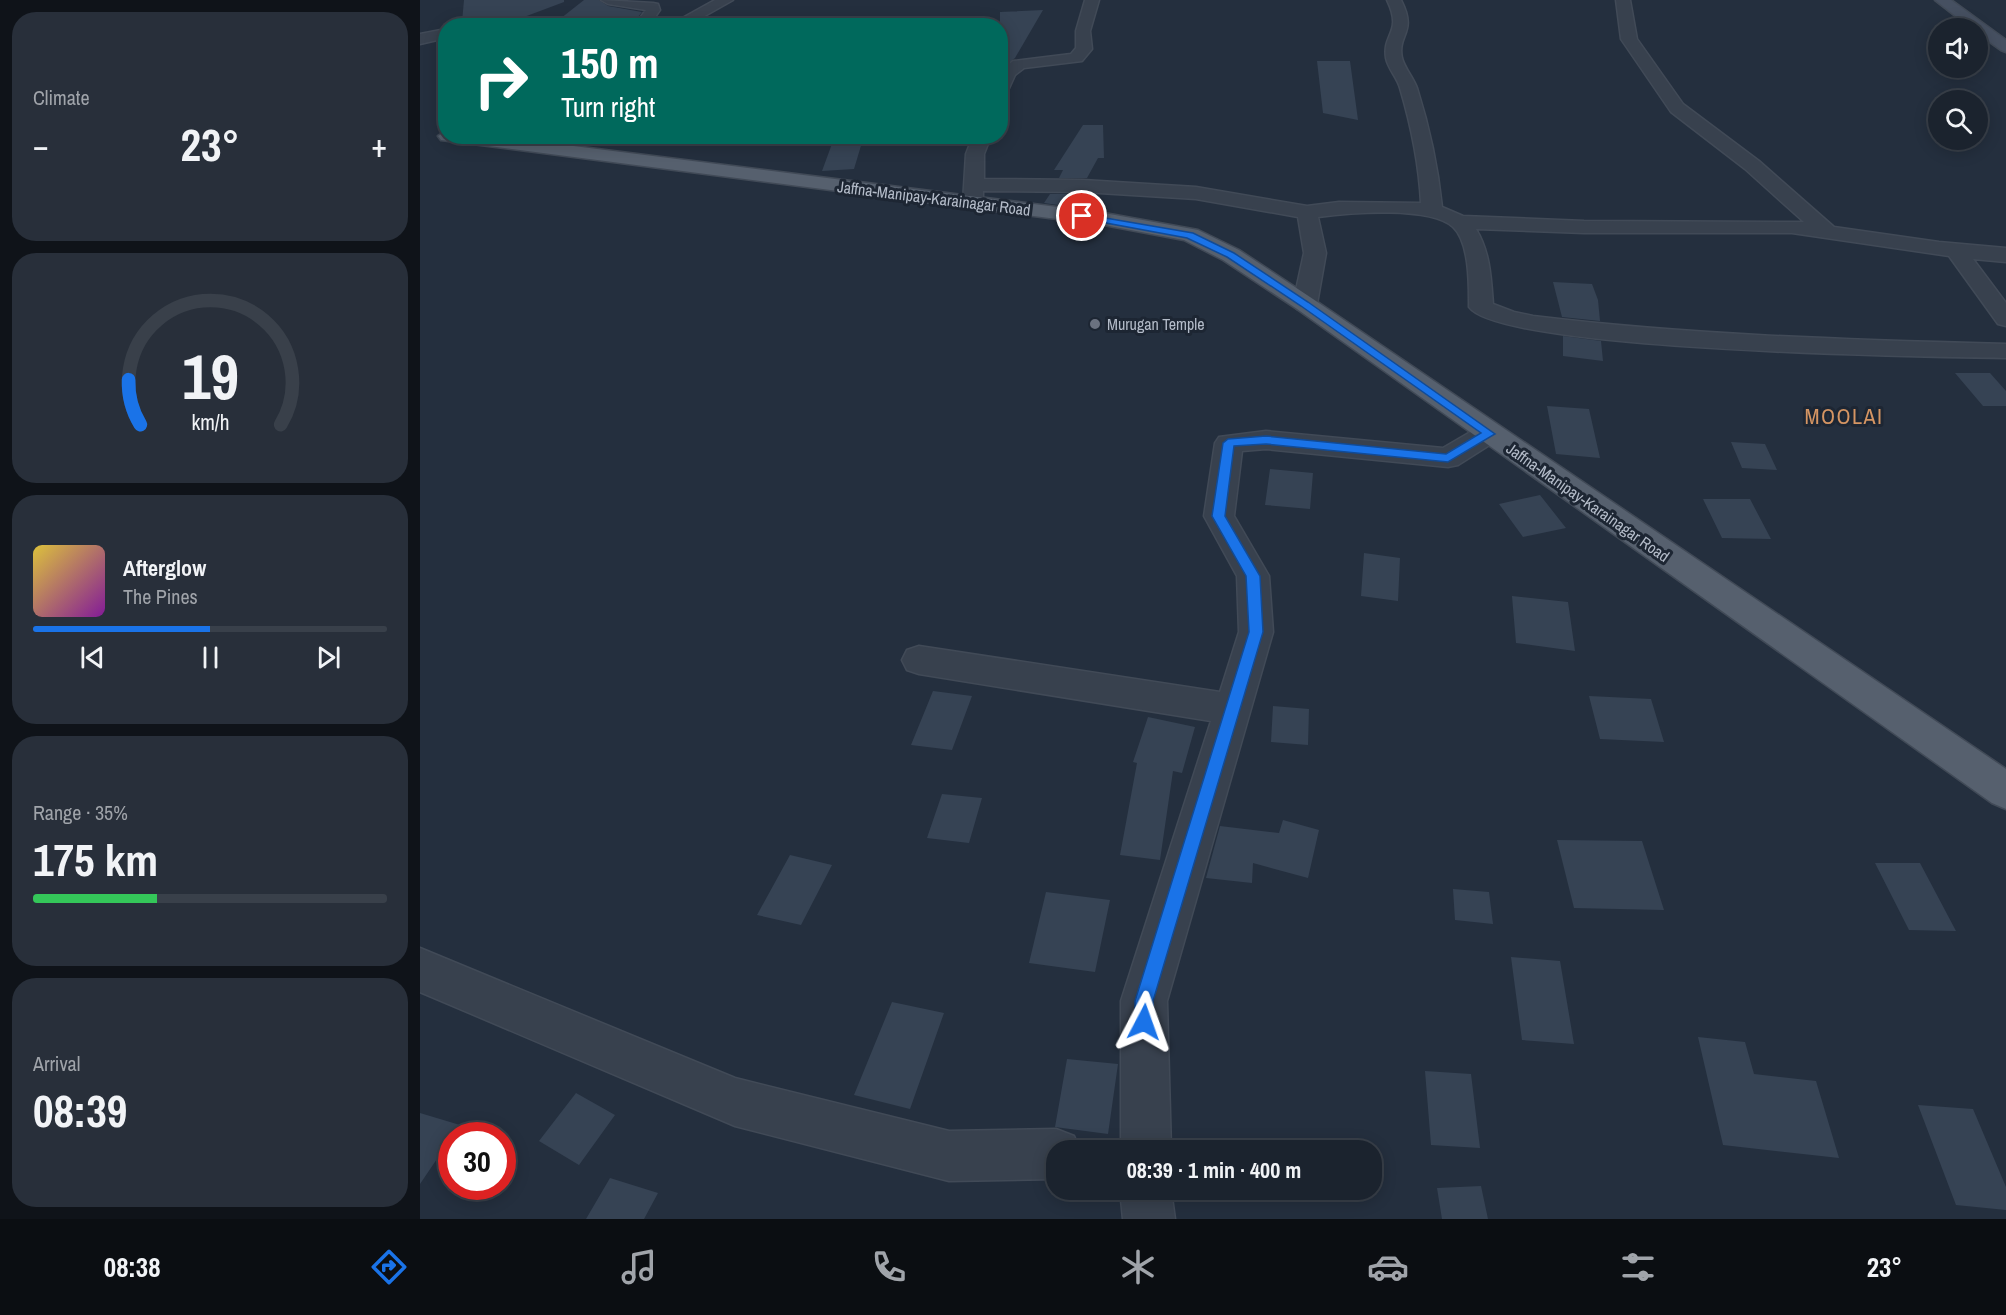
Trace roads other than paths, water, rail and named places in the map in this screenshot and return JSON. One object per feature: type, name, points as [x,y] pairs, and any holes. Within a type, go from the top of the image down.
[{"type":"main road","name":"Jaffna-Manipay-Karainagar Road","points":[[514,144],[974,194],[1190,235],[1230,255],[1305,304],[2006,791]]},
{"type":"street","points":[[608,0],[653,7],[647,18]]},
{"type":"street","points":[[691,18],[726,0]]},
{"type":"street","points":[[1008,68],[1020,64],[1076,58],[1084,49],[1083,31],[1092,0]]},
{"type":"street","points":[[1394,0],[1402,15],[1403,24],[1394,54],[1400,74],[1407,83],[1418,125],[1431,210]]},
{"type":"street","points":[[1623,0],[1629,39],[1677,108],[1752,165],[1827,232]]},
{"type":"street","points":[[1942,0],[2006,47]]},
{"type":"street","points":[[420,39],[438,35]]},
{"type":"street","points":[[979,144],[975,154],[974,194],[1083,186],[1196,193],[1307,212],[1407,207],[1431,210],[1460,222],[1584,227],[1792,226],[1956,251],[2006,255]]},
{"type":"street","points":[[1305,304],[1315,253],[1307,212]]},
{"type":"street","points":[[1460,222],[1468,232],[1476,253],[1481,307],[1510,320],[1662,338],[1765,344],[2006,351]]},
{"type":"street","points":[[1956,251],[1994,306],[2006,319]]},
{"type":"street","points":[[1146,1140],[1144,1001],[1256,632],[1253,576],[1219,516],[1228,443],[1266,440],[1448,458],[1489,434]]},
{"type":"street","points":[[919,660],[1233,709]]},
{"type":"street","points":[[420,970],[735,1102],[949,1156],[1046,1154]]},
{"type":"street","points":[[1147,1200],[1149,1219]]},
{"type":"place","name":"Murugan Temple","points":[[1095,324]]},
{"type":"district","name":"MOOLAI","points":[[1844,416]]}]
